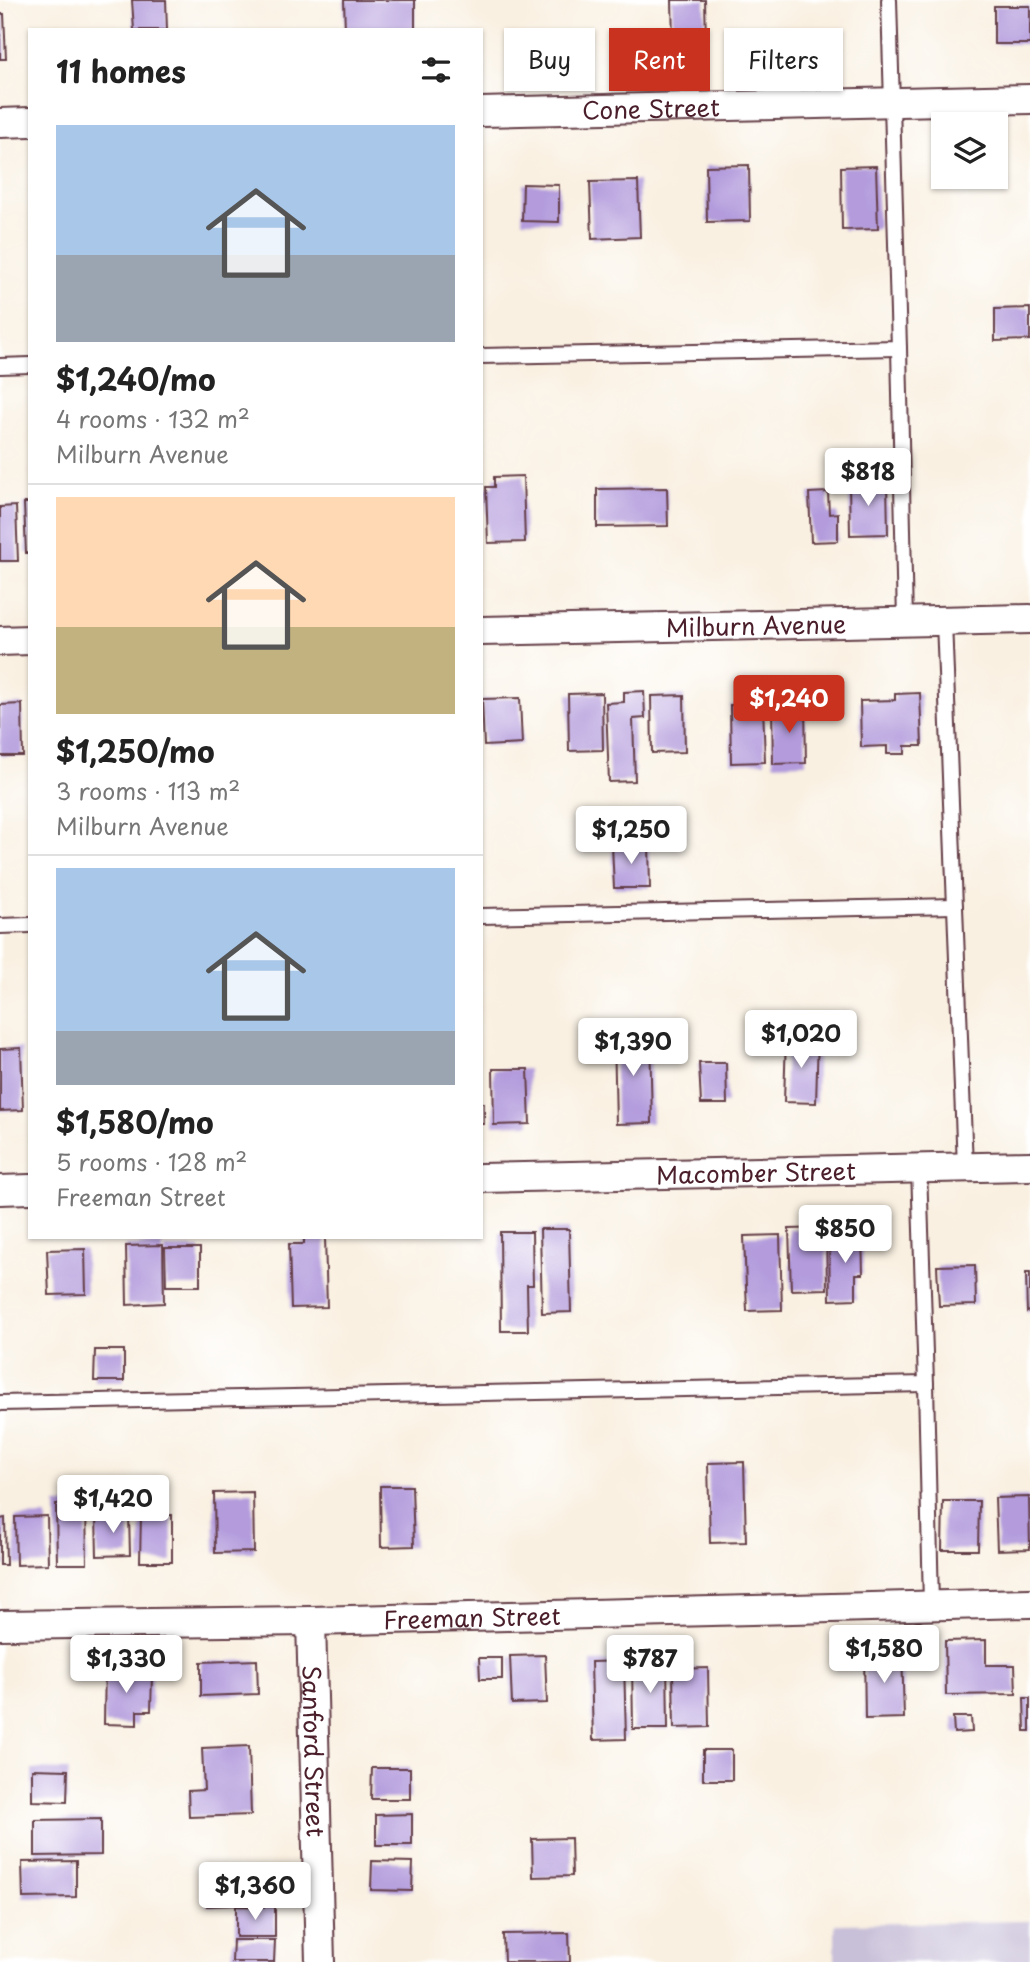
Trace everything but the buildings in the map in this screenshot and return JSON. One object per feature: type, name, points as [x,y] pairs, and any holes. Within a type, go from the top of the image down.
[{"type":"street","name":"Cone Street","points":[[483,112],[1030,99]]},
{"type":"street","points":[[0,123],[28,122]]},
{"type":"street","name":"Milburn Avenue","points":[[483,631],[1030,619]]},
{"type":"street","points":[[0,641],[28,640]]},
{"type":"street","name":"Macomber Street","points":[[483,1178],[1030,1166]]},
{"type":"street","points":[[0,1189],[28,1189]]},
{"type":"street","name":"Freeman Street","points":[[0,1625],[312,1621],[1030,1603]]},
{"type":"street","name":"Sanford Street","points":[[312,1621],[320,1962]]},
{"type":"lane","points":[[889,0],[905,622]]},
{"type":"lane","points":[[483,356],[899,348]]},
{"type":"lane","points":[[0,366],[28,365]]},
{"type":"lane","points":[[944,621],[965,1167]]},
{"type":"lane","points":[[483,916],[955,906]]},
{"type":"lane","points":[[0,926],[28,925]]},
{"type":"lane","points":[[919,1168],[931,1605]]},
{"type":"lane","points":[[0,1403],[926,1384]]},
{"type":"shaded area","points":[[1030,1921],[1030,1962],[835,1962],[835,1924]]}]
